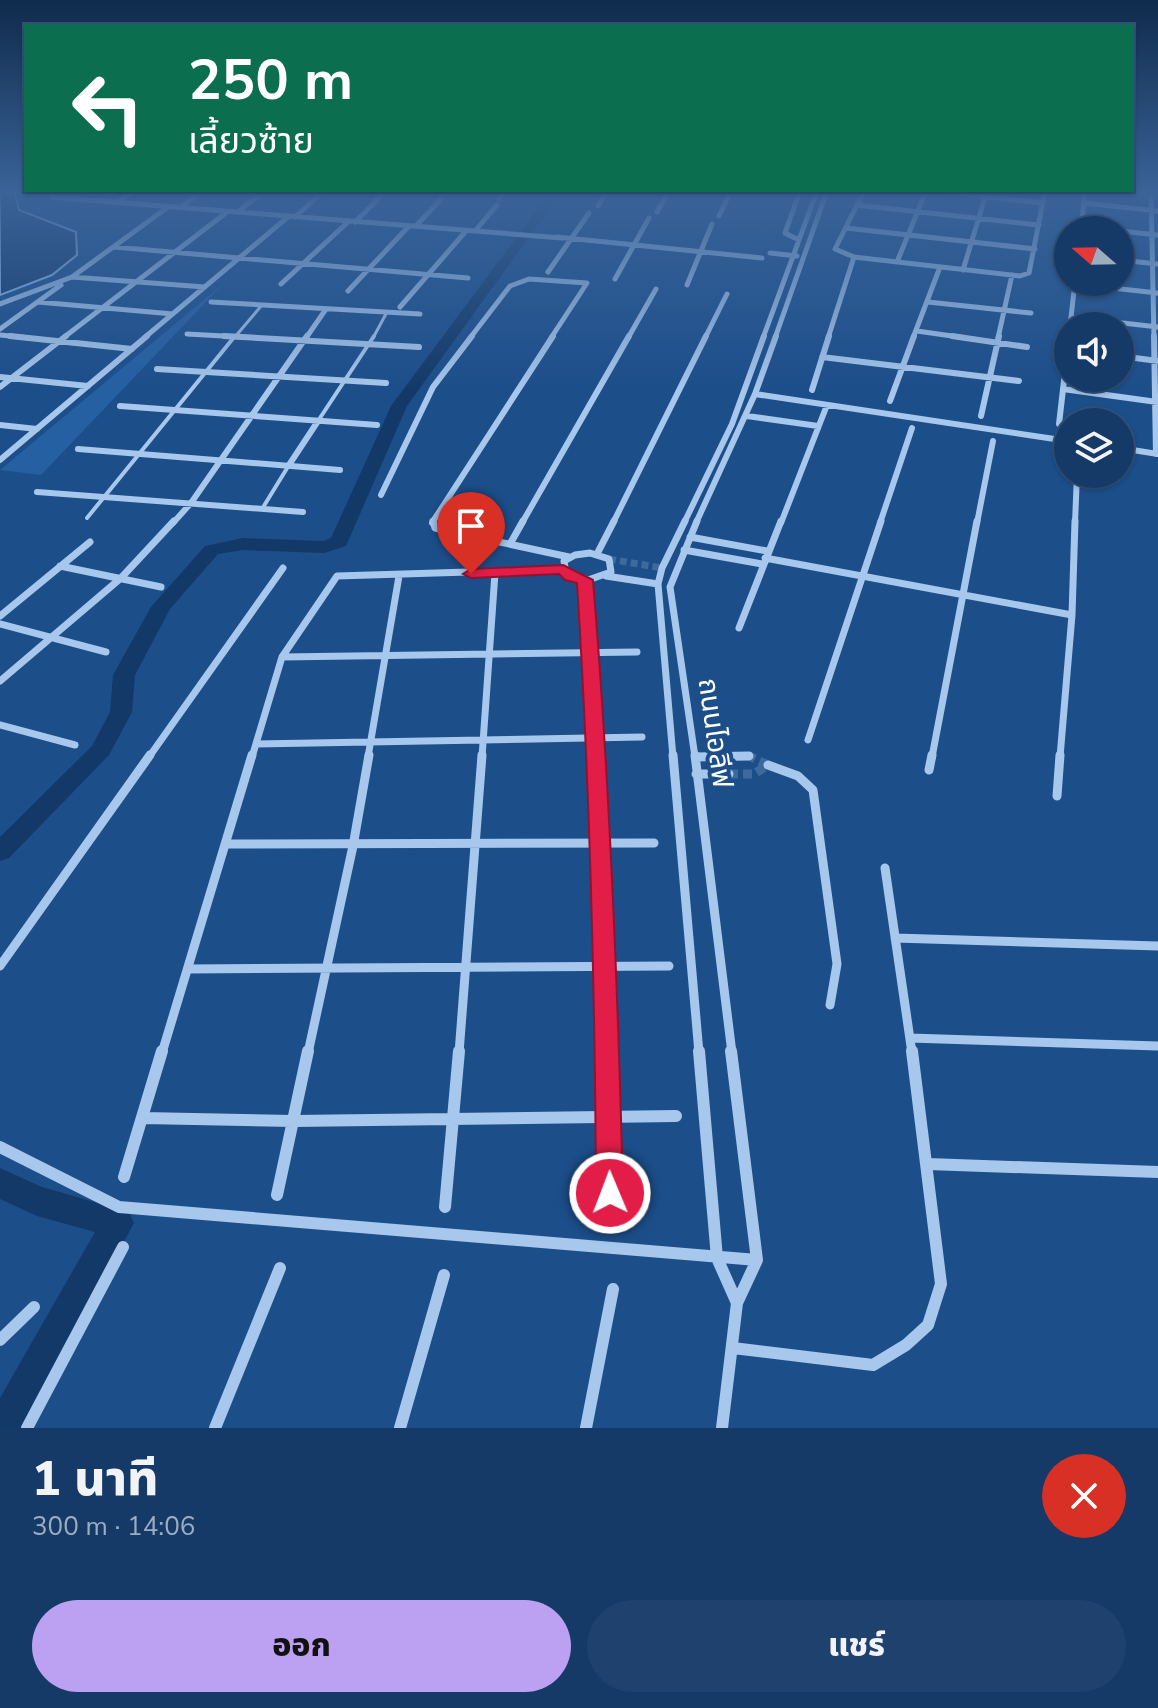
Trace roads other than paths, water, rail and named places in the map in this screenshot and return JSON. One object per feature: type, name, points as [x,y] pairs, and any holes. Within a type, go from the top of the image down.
[{"type":"street","points":[[0,332],[99,258]]},
{"type":"street","points":[[0,387],[168,258]]},
{"type":"street","points":[[236,258],[468,278]]},
{"type":"street","points":[[0,460],[240,258]]},
{"type":"street","points":[[281,284],[310,258]]},
{"type":"street","points":[[348,291],[380,258]]},
{"type":"street","points":[[400,307],[442,258]]},
{"type":"street","points":[[548,272],[558,258]]},
{"type":"street","points":[[615,279],[627,258]]},
{"type":"street","points":[[687,285],[699,258]]},
{"type":"street","points":[[787,258],[803,259]]},
{"type":"street","name":"ถนนไอลีฟ","points":[[737,1303],[717,1258],[658,584],[662,568],[732,424],[792,258]]},
{"type":"street","points":[[812,390],[854,258]]},
{"type":"street","points":[[860,258],[1012,275],[1029,273],[1033,258]]},
{"type":"street","points":[[897,262],[899,258]]},
{"type":"street","points":[[963,270],[967,258]]},
{"type":"street","name":"ถนนไอลีฟ","points":[[722,1428],[737,1303],[757,1260],[695,757],[670,587],[684,550],[747,416],[803,259]]},
{"type":"street","points":[[1134,262],[1155,264],[1157,454],[1134,450]]},
{"type":"street","points":[[890,401],[940,267]]},
{"type":"street","points":[[981,416],[1012,275]]},
{"type":"street","points":[[0,304],[72,277],[205,287]]},
{"type":"street","points":[[381,495],[433,387],[510,286],[529,279],[587,283],[432,522],[435,528],[569,557],[582,553],[597,554],[612,563],[606,576]]},
{"type":"street","points":[[510,544],[656,289]]},
{"type":"street","points":[[1134,290],[1155,293]]},
{"type":"street","points":[[597,554],[727,294]]},
{"type":"street","points":[[38,302],[173,314]]},
{"type":"street","points":[[211,302],[420,314]]},
{"type":"street","points":[[928,302],[1031,313]]},
{"type":"street","points":[[0,681],[121,578],[191,503],[326,309]]},
{"type":"street","points":[[1134,324],[1156,327]]},
{"type":"street","points":[[917,331],[1027,347]]},
{"type":"street","points":[[0,332],[132,349]]},
{"type":"street","points":[[187,334],[419,347]]},
{"type":"street","points":[[822,357],[1019,381]]},
{"type":"street","points":[[1134,358],[1156,361]]},
{"type":"street","points":[[157,369],[386,383]]},
{"type":"street","points":[[0,377],[88,386]]},
{"type":"street","points":[[1085,392],[1157,402]]},
{"type":"street","points":[[755,394],[1054,439]]},
{"type":"street","points":[[739,628],[827,405]]},
{"type":"street","points":[[120,406],[377,425]]},
{"type":"street","points":[[747,416],[818,426]]},
{"type":"street","points":[[289,465],[318,421]]},
{"type":"street","points":[[0,425],[37,429]]},
{"type":"street","points":[[808,740],[912,428]]},
{"type":"street","points":[[929,770],[993,441]]},
{"type":"street","points":[[78,449],[340,470]]},
{"type":"street","points":[[1057,796],[1072,615],[1077,488]]},
{"type":"street","points":[[37,492],[303,512]]},
{"type":"street","points":[[690,537],[765,557],[1072,615]]},
{"type":"street","points":[[0,616],[4,609],[90,542]]},
{"type":"street","points":[[684,550],[765,557]]},
{"type":"street","points":[[563,569],[569,557]]},
{"type":"street","points":[[60,566],[161,587]]},
{"type":"street","points":[[0,966],[283,568]]},
{"type":"street","points":[[124,1177],[282,657],[337,576],[563,569],[571,577],[585,580],[606,576],[658,584]]},
{"type":"street","points":[[445,1207],[467,968],[495,573]]},
{"type":"street","points":[[277,1195],[353,846],[399,576]]},
{"type":"street","points":[[585,580],[597,738],[606,967],[610,1219]]},
{"type":"street","points":[[0,624],[106,652]]},
{"type":"street","points":[[282,657],[637,652]]},
{"type":"street","points":[[0,725],[75,745]]},
{"type":"street","points":[[256,744],[642,737]]},
{"type":"street","points":[[695,757],[749,756]]},
{"type":"street","points":[[768,765],[798,776],[813,790],[837,964],[830,1005]]},
{"type":"street","points":[[696,774],[729,774]]},
{"type":"street","points":[[227,844],[474,846],[654,843]]},
{"type":"street","points":[[733,1348],[873,1365],[906,1345],[928,1325],[941,1284],[928,1164],[885,868]]},
{"type":"street","points":[[895,938],[1158,946]]},
{"type":"street","points":[[188,969],[669,966]]},
{"type":"street","points":[[910,1038],[1158,1046]]},
{"type":"street","points":[[143,1118],[293,1121],[676,1116]]},
{"type":"street","points":[[0,1147],[119,1207],[757,1260]]},
{"type":"street","points":[[928,1164],[1158,1172]]},
{"type":"street","points":[[27,1428],[123,1247]]},
{"type":"street","points":[[215,1428],[280,1268]]},
{"type":"street","points":[[400,1428],[444,1275]]},
{"type":"street","points":[[586,1428],[613,1289]]},
{"type":"street","points":[[0,1340],[34,1307]]},
{"type":"lane","points":[[87,518],[172,410],[262,305]]},
{"type":"lane","points":[[318,421],[370,344],[387,312]]},
{"type":"lane","points":[[262,509],[289,465]]},
{"type":"waterway","points":[[0,852],[101,750],[121,712],[124,675],[161,607],[212,550],[243,544],[324,547],[339,542],[399,406],[508,258]]},
{"type":"waterway","points":[[0,1183],[37,1201],[118,1223],[3,1428]]},
{"type":"tunnel","points":[[609,559],[662,568]]},
{"type":"tunnel","points":[[729,774],[754,774],[768,765],[749,756]]}]
